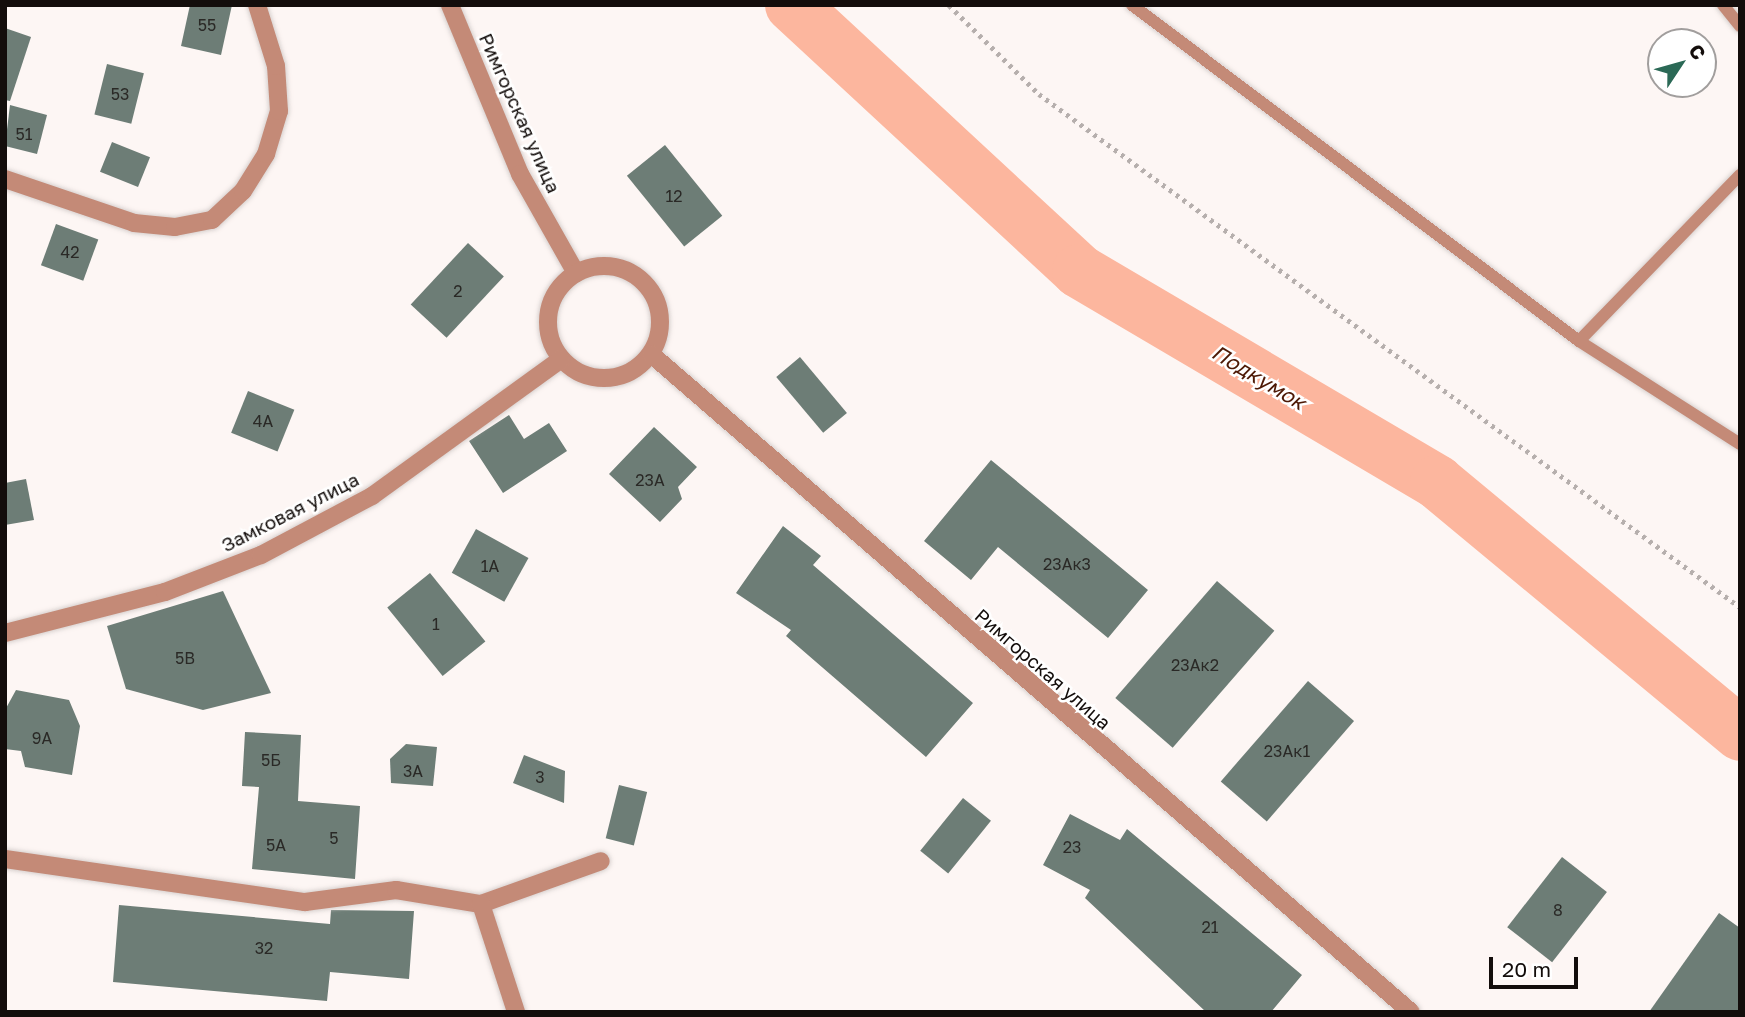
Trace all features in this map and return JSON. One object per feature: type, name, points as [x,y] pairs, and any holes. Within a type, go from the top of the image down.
[{"type":"street","points":[[5,179],[134,223],[175,227],[212,220],[243,191],[261,163],[279,111],[276,66],[257,5]]},
{"type":"street","name":"Римгорская улица","points":[[450,5],[520,174],[576,273]]},
{"type":"street","points":[[613,266],[646,284],[661,318],[651,354],[624,376],[607,379],[574,370],[561,359],[552,345],[549,312],[554,296],[576,273],[613,266]]},
{"type":"street","name":"Римгорская улица","points":[[651,354],[1411,1012]]},
{"type":"street","name":"Замковая улица","points":[[5,633],[165,592],[261,555],[372,496],[561,359]]},
{"type":"street","points":[[5,859],[305,902],[396,890],[481,904],[601,861]]},
{"type":"street","points":[[481,904],[516,1012]]},
{"type":"lane","points":[[1132,5],[1579,341],[1740,444]]},
{"type":"lane","points":[[1723,5],[1740,26]]},
{"type":"lane","points":[[1579,341],[1740,175]]},
{"type":"path","points":[[949,5],[1039,94],[1740,607]]},
{"type":"building","points":[[190,5],[232,5],[221,55],[181,46]]},
{"type":"building","points":[[5,28],[31,37],[10,101],[5,100]]},
{"type":"building","points":[[107,64],[144,73],[131,124],[94,114]]},
{"type":"building","points":[[10,105],[47,115],[37,154],[5,146]]},
{"type":"building","points":[[112,142],[150,157],[138,187],[100,172]]},
{"type":"building","points":[[665,145],[722,216],[684,247],[627,176]]},
{"type":"building","points":[[56,224],[98,239],[83,281],[41,265]]},
{"type":"building","points":[[468,243],[504,276],[447,338],[411,304]]},
{"type":"building","points":[[800,357],[847,413],[823,433],[776,377]]},
{"type":"building","points":[[248,391],[294,410],[278,451],[231,433]]},
{"type":"building","points":[[509,415],[524,439],[549,423],[567,451],[503,493],[469,441]]},
{"type":"building","points":[[654,427],[697,467],[678,487],[682,499],[660,522],[609,474]]},
{"type":"building","points":[[991,460],[1148,590],[1108,638],[998,547],[971,580],[924,541]]},
{"type":"building","points":[[26,479],[34,520],[5,525],[5,483]]},
{"type":"building","points":[[783,526],[821,556],[813,565],[973,703],[926,757],[786,636],[791,630],[736,593]]},
{"type":"building","points":[[476,529],[528,558],[504,602],[452,573]]},
{"type":"building","points":[[430,573],[485,641],[443,676],[387,608]]},
{"type":"building","points":[[1217,581],[1274,631],[1173,748],[1115,698]]},
{"type":"building","points":[[223,591],[271,693],[203,710],[126,689],[107,626]]},
{"type":"building","points":[[1308,681],[1354,721],[1267,821],[1221,781]]},
{"type":"building","points":[[16,690],[69,700],[80,726],[72,775],[25,767],[21,751],[5,749],[5,710]]},
{"type":"building","points":[[245,732],[301,735],[298,801],[360,806],[355,879],[252,869],[259,787],[242,786]]},
{"type":"building","points":[[406,744],[437,747],[433,786],[391,783],[390,759]]},
{"type":"building","points":[[524,755],[565,771],[564,803],[513,783]]},
{"type":"building","points":[[619,785],[647,792],[634,845],[606,838]]},
{"type":"building","points":[[963,798],[991,821],[948,874],[920,851]]},
{"type":"building","points":[[1070,814],[1120,840],[1127,829],[1302,975],[1271,1012],[1206,1012],[1085,898],[1090,890],[1043,865]]},
{"type":"building","points":[[1562,857],[1607,892],[1552,962],[1507,927]]},
{"type":"building","points":[[119,905],[330,924],[331,910],[414,911],[409,979],[330,972],[327,1001],[113,982]]},
{"type":"building","points":[[1719,913],[1740,928],[1740,1012],[1649,1012]]},
{"type":"waterway","name":"Подкумок","points":[[792,5],[1079,271],[1437,482],[1740,734]]}]
